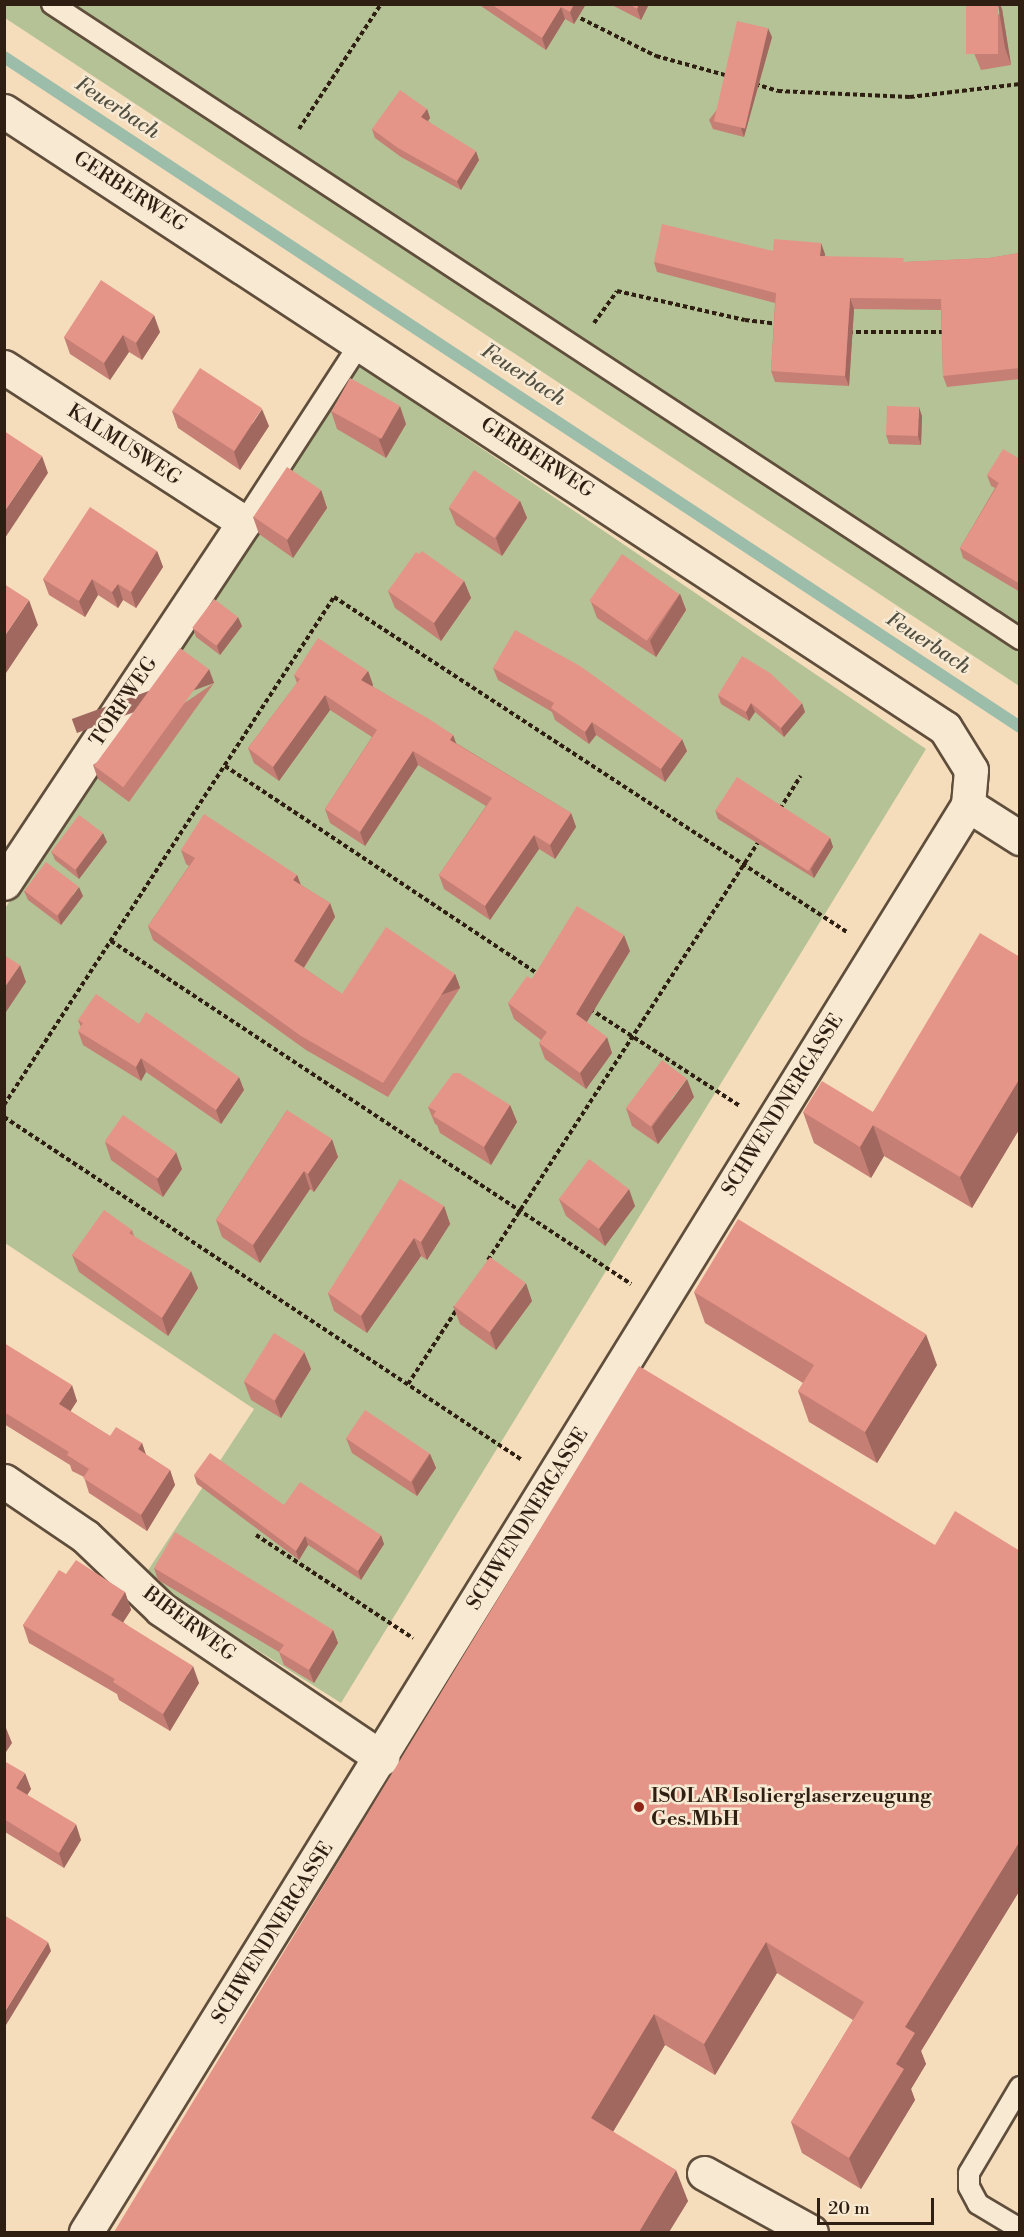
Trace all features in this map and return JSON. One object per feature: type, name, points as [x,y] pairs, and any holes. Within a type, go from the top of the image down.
[{"type":"street","name":"GERBERWEG","points":[[4,111],[361,342],[945,728],[971,770],[968,805]]},
{"type":"street","name":"KALMUSWEG","points":[[4,368],[244,522]]},
{"type":"street","name":"TORFWEG","points":[[4,883],[244,522]]},
{"type":"street","points":[[968,805],[1020,838]]},
{"type":"street","name":"SCHWENDNERGASSE","points":[[86,2232],[382,1758],[968,805]]},
{"type":"street","name":"BIBERWEG","points":[[4,1481],[85,1536],[161,1609],[382,1758]]},
{"type":"street","points":[[704,2173],[811,2232]]},
{"type":"lane","points":[[52,4],[1020,639]]},
{"type":"lane","points":[[244,522],[361,342]]},
{"type":"lane","points":[[1020,2086],[969,2173],[969,2187],[978,2204],[1020,2229]]},
{"type":"path","points":[[282,155],[381,4]]},
{"type":"path","points":[[563,10],[656,56],[734,78]]},
{"type":"path","points":[[745,81],[778,91],[910,97],[1020,84]]},
{"type":"path","points":[[576,348],[617,291],[745,321],[789,325]]},
{"type":"path","points":[[844,331],[949,332]]},
{"type":"path","points":[[4,1105],[334,597],[877,953]]},
{"type":"path","points":[[225,766],[543,978]]},
{"type":"path","points":[[776,815],[801,776]]},
{"type":"path","points":[[483,1268],[763,835]]},
{"type":"path","points":[[111,941],[661,1304]]},
{"type":"path","points":[[583,1004],[770,1126]]},
{"type":"path","points":[[4,1117],[553,1480]]},
{"type":"path","points":[[408,1384],[458,1307]]},
{"type":"path","points":[[256,1535],[443,1658]]},
{"type":"green space","points":[[4,5],[1019,5],[1019,686],[5,18]]},
{"type":"green space","points":[[360,366],[926,749],[341,1703],[143,1578],[254,1409],[5,1243],[4,910]]},
{"type":"building","points":[[491,4],[574,4],[570,12],[561,7],[542,38]]},
{"type":"building","points":[[629,4],[639,4],[637,9]]},
{"type":"building","points":[[966,4],[998,4],[998,54],[966,54]]},
{"type":"building","points":[[737,21],[768,28],[745,129],[714,121]]},
{"type":"building","points":[[400,90],[427,109],[421,117],[476,151],[457,181],[398,148],[372,129]]},
{"type":"building","points":[[662,224],[773,251],[774,239],[821,243],[820,256],[904,258],[903,262],[989,258],[1020,253],[1020,368],[943,376],[941,299],[850,298],[845,376],[771,371],[776,293],[654,262]]},
{"type":"building","points":[[101,280],[154,315],[136,343],[123,335],[104,363],[64,337]]},
{"type":"building","points":[[200,368],[262,408],[234,451],[172,411]]},
{"type":"building","points":[[350,378],[400,406],[381,439],[332,411]]},
{"type":"building","points":[[887,406],[919,407],[918,436],[886,435]]},
{"type":"building","points":[[4,431],[42,456],[4,512]]},
{"type":"building","points":[[1003,449],[1020,459],[1020,584],[960,548],[999,483],[987,475]]},
{"type":"building","points":[[287,467],[321,490],[287,540],[253,517]]},
{"type":"building","points":[[474,470],[520,501],[494,538],[449,507]]},
{"type":"building","points":[[90,507],[157,551],[131,592],[118,584],[112,592],[92,579],[79,601],[43,579]]},
{"type":"building","points":[[422,551],[464,581],[434,623],[388,591],[416,552],[419,554]]},
{"type":"building","points":[[622,554],[679,594],[647,641],[589,601]]},
{"type":"building","points":[[4,584],[29,600],[4,637]]},
{"type":"building","points":[[214,599],[238,617],[216,646],[192,628]]},
{"type":"building","points":[[515,630],[580,666],[682,739],[661,769],[592,722],[585,732],[551,708],[554,703],[493,668]]},
{"type":"building","points":[[318,638],[368,671],[361,680],[429,719],[453,735],[450,740],[571,813],[550,845],[534,835],[485,906],[439,875],[492,798],[413,751],[360,832],[325,809],[377,730],[325,695],[273,767],[248,748],[300,679],[294,675]]},
{"type":"building","points":[[180,648],[209,669],[123,787],[94,766]]},
{"type":"building","points":[[742,656],[770,673],[802,703],[781,728],[751,703],[746,712],[718,695]]},
{"type":"building","points":[[737,777],[830,837],[808,871],[715,811]]},
{"type":"building","points":[[204,814],[297,875],[293,880],[330,903],[294,961],[342,994],[386,927],[455,974],[383,1083],[301,1036],[148,926],[195,858],[181,850]]},
{"type":"building","points":[[79,815],[103,833],[75,870],[51,852]]},
{"type":"building","points":[[46,862],[79,887],[57,915],[24,891]]},
{"type":"building","points":[[577,906],[624,935],[576,1014],[607,1037],[580,1073],[539,1043],[547,1032],[508,1003],[527,976],[532,979]]},
{"type":"building","points":[[980,933],[1020,957],[1020,1078],[960,1177],[873,1125],[860,1147],[803,1112],[822,1081],[873,1112]]},
{"type":"building","points":[[4,955],[20,965],[4,988]]},
{"type":"building","points":[[96,994],[139,1024],[146,1012],[239,1077],[216,1110],[141,1058],[136,1067],[78,1031],[83,1023],[78,1020]]},
{"type":"building","points":[[662,1060],[687,1079],[651,1127],[626,1108]]},
{"type":"building","points":[[453,1073],[459,1073],[510,1105],[484,1147],[433,1116],[436,1111],[428,1107]]},
{"type":"building","points":[[287,1110],[332,1139],[308,1174],[304,1171],[253,1245],[216,1220]]},
{"type":"building","points":[[123,1115],[176,1152],[158,1178],[105,1141]]},
{"type":"building","points":[[589,1159],[629,1189],[599,1229],[559,1199]]},
{"type":"building","points":[[400,1179],[444,1206],[421,1242],[414,1238],[361,1316],[328,1293]]},
{"type":"building","points":[[104,1210],[132,1230],[129,1233],[191,1271],[162,1318],[72,1255]]},
{"type":"building","points":[[738,1219],[926,1334],[865,1432],[798,1391],[814,1365],[694,1292]]},
{"type":"building","points":[[490,1257],[526,1283],[490,1332],[454,1306]]},
{"type":"building","points":[[274,1333],[305,1352],[274,1400],[244,1381]]},
{"type":"building","points":[[4,1343],[72,1385],[59,1404],[110,1436],[116,1427],[142,1443],[138,1449],[170,1470],[141,1515],[83,1478],[89,1469],[67,1455],[69,1452],[4,1412]]},
{"type":"building","name":"ISOLAR Isolierglaserzeugung Ges.MbH","points":[[639,1366],[935,1545],[955,1511],[1020,1551],[1020,1841],[905,2027],[915,2033],[896,2064],[904,2069],[849,2158],[791,2122],[864,2002],[766,1942],[704,2044],[654,2014],[591,2118],[676,2170],[639,2232],[114,2232]]},
{"type":"building","points":[[365,1410],[430,1454],[411,1482],[346,1438]]},
{"type":"building","points":[[210,1453],[284,1505],[300,1482],[381,1535],[358,1571],[305,1536],[296,1551],[194,1475]]},
{"type":"building","points":[[175,1532],[333,1630],[309,1670],[279,1652],[284,1645],[154,1568]]},
{"type":"building","points":[[76,1560],[125,1592],[111,1615],[193,1666],[163,1714],[113,1682],[115,1679],[23,1625],[59,1570],[66,1574]]},
{"type":"building","points":[[4,1761],[25,1773],[16,1788],[76,1824],[59,1853],[4,1819]]},
{"type":"building","points":[[4,1915],[48,1942],[4,2013]]},
{"type":"waterway","name":"Feuerbach","points":[[4,57],[1020,727]]},
{"type":"place","name":"ISOLAR Isolierglaserzeugung Ges.MbH","points":[[639,1807]]}]
